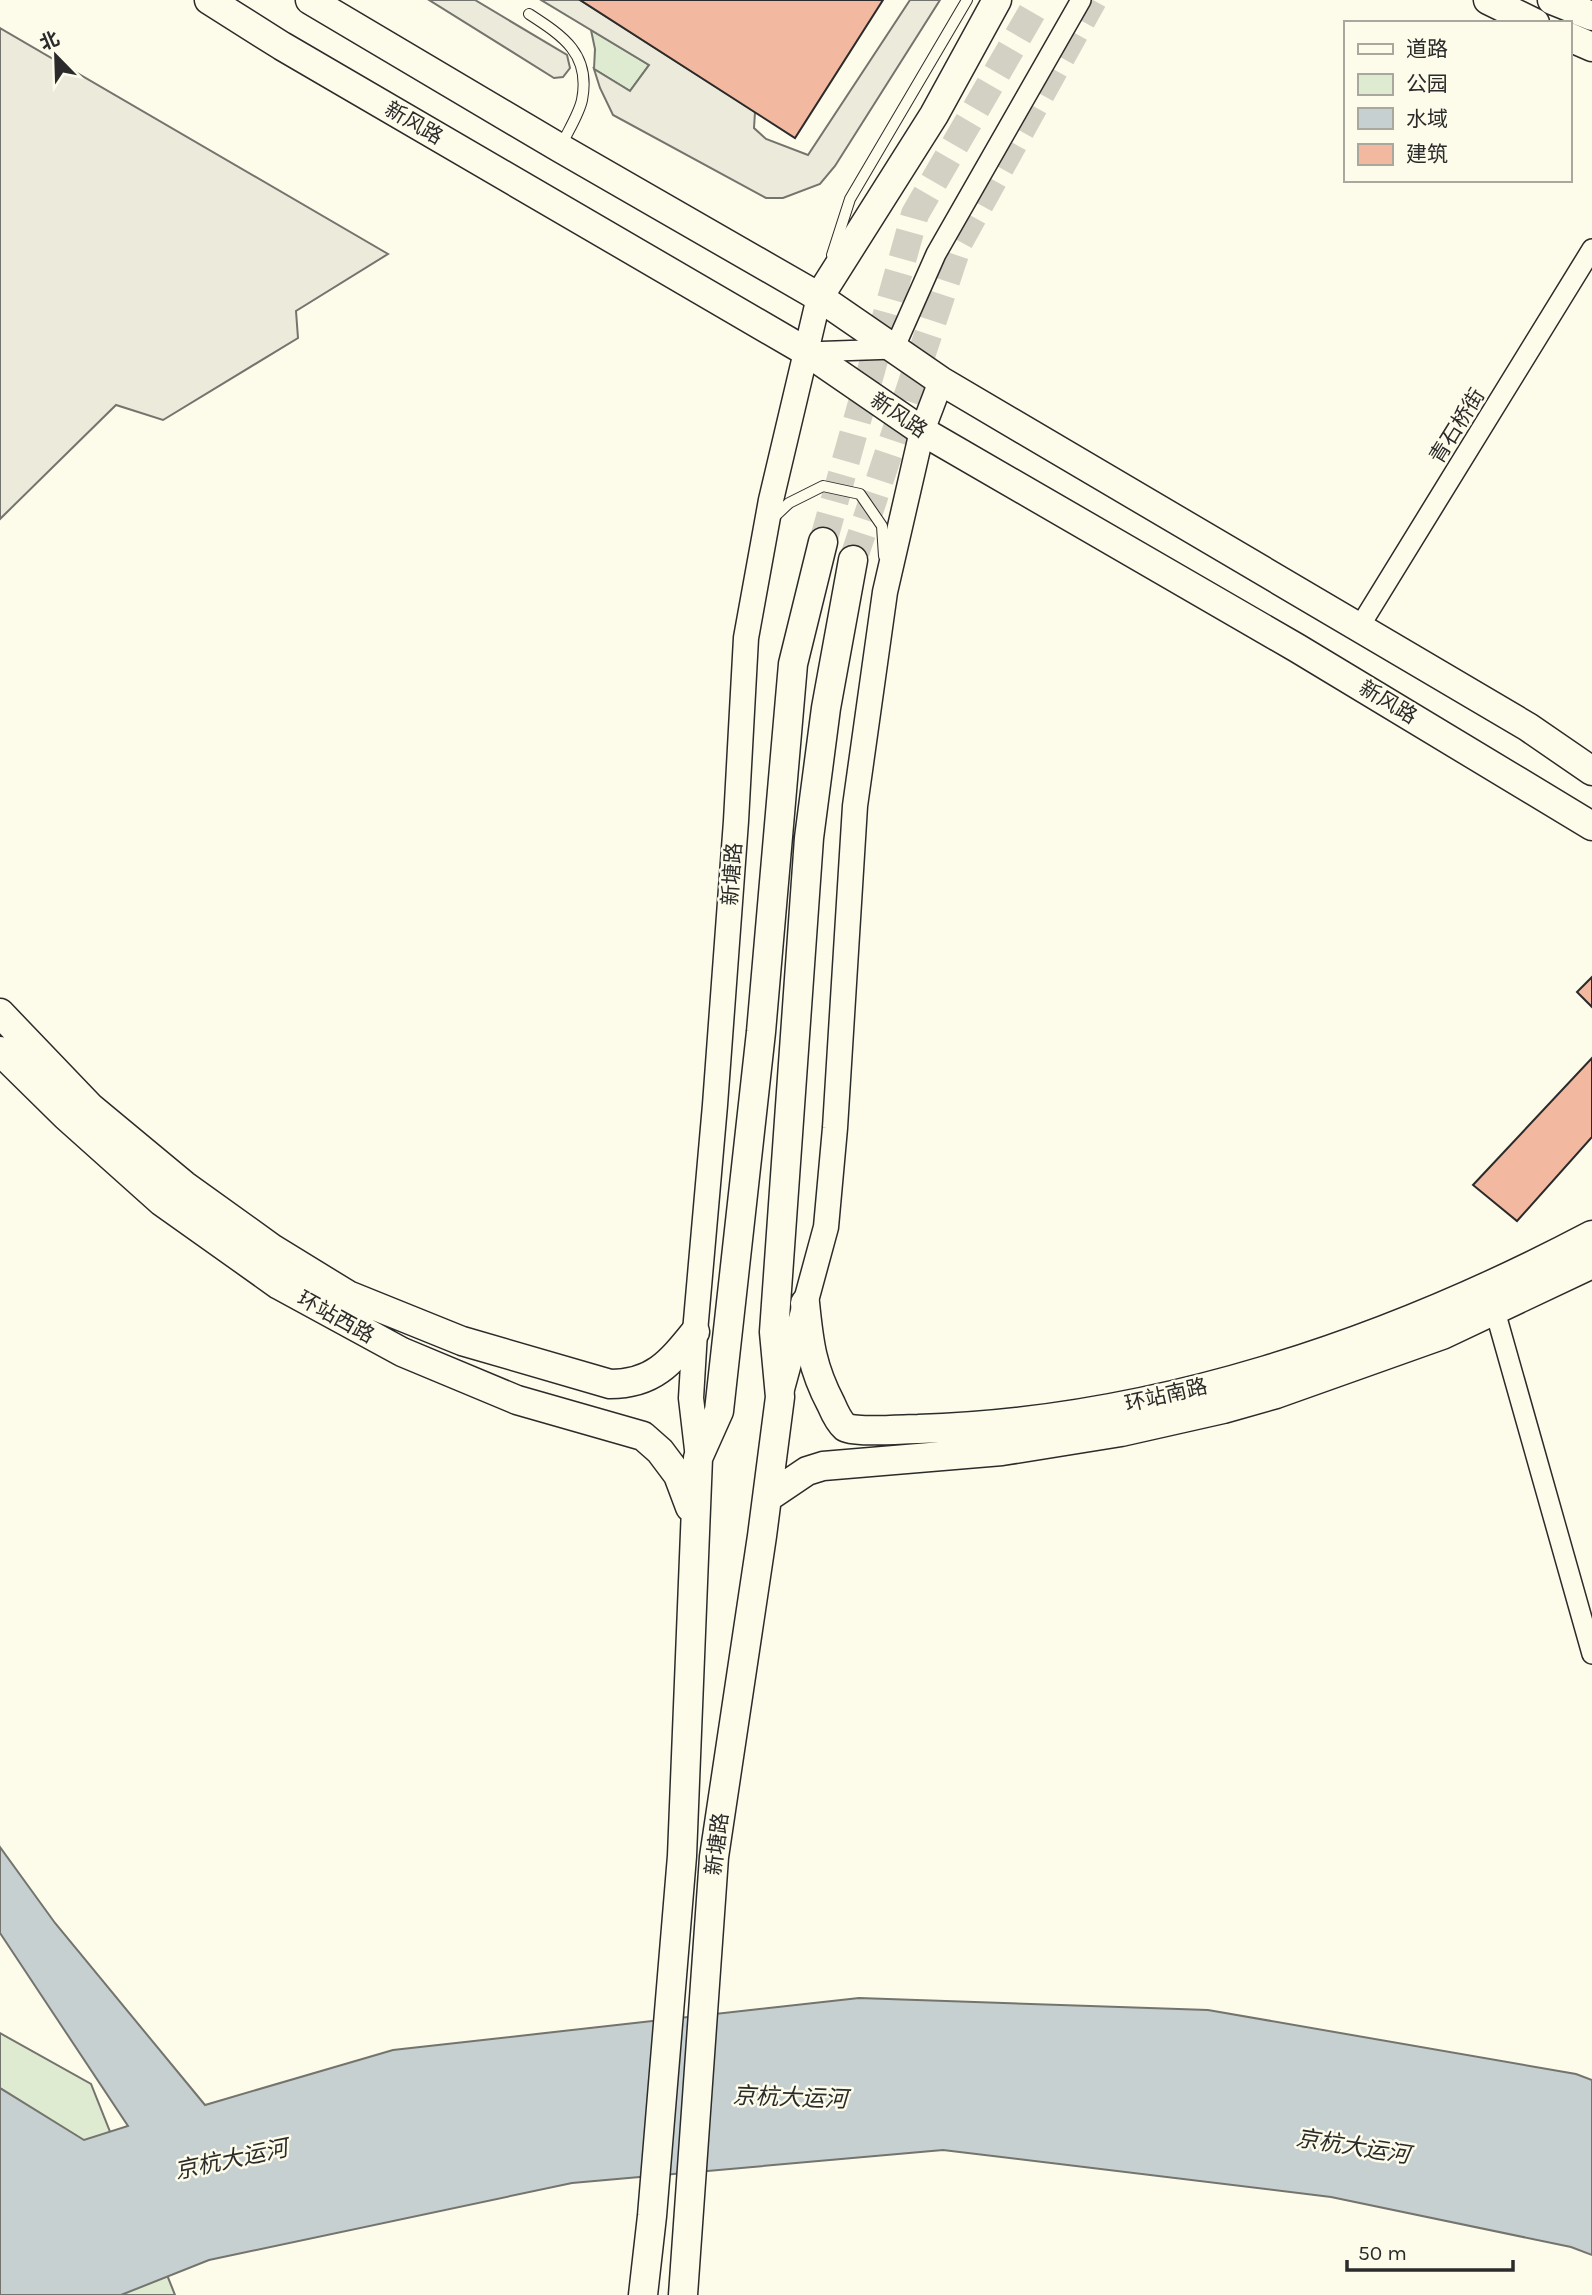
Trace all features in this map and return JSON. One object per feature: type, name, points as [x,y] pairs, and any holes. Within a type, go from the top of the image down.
[{"type":"main road","name":"新风路","points":[[209,0],[294,53],[807,352],[922,431],[1297,648],[1592,826]]},
{"type":"main road","points":[[310,0],[819,297],[940,382],[1360,626],[1528,727],[1592,771]]},
{"type":"main road","points":[[819,297],[934,115],[997,0]]},
{"type":"main road","points":[[1488,0],[1531,21]]},
{"type":"main road","points":[[1552,0],[1592,16]]},
{"type":"main road","points":[[1571,38],[1592,47]]},
{"type":"main road","name":"新塘路","points":[[643,2295],[682,1856],[698,1458],[719,1411],[761,1032],[793,664],[823,542]]},
{"type":"main road","name":"新塘路","points":[[683,2295],[714,1857],[780,1397],[774,1332],[809,838],[826,708],[853,560]]},
{"type":"main road","name":"环站西路","points":[[0,1013],[89,1107],[184,1185],[273,1249],[348,1295],[461,1341],[610,1384],[629,1384],[648,1377],[670,1362],[695,1332]]},
{"type":"main road","name":"环站西路","points":[[0,1051],[66,1116],[161,1201],[279,1285],[402,1352],[517,1400],[643,1436],[660,1451],[678,1475],[695,1519]]},
{"type":"main road","name":"环站南路","points":[[805,1303],[810,1354],[827,1397],[845,1427],[852,1430],[887,1430],[986,1425],[1095,1411],[1269,1370],[1440,1309],[1592,1235]]},
{"type":"main road","name":"环站南路","points":[[767,1498],[807,1471],[823,1466],[1002,1451],[1121,1432],[1276,1394],[1442,1335],[1592,1264]]},
{"type":"street","points":[[807,352],[894,349],[936,254],[1081,0]]},
{"type":"street","name":"青石桥街","points":[[1360,626],[1592,249]]},
{"type":"street","name":"新塘路","points":[[698,1458],[691,1398],[736,821],[746,638],[771,500],[819,297]]},
{"type":"street","name":"新塘路","points":[[780,1397],[826,1227],[835,1128],[855,806],[885,592],[922,431],[940,382]]},
{"type":"street","points":[[1495,1311],[1592,1654]]},
{"type":"lane","points":[[819,297],[850,198],[967,0]]},
{"type":"lane","points":[[530,14],[560,34],[578,54],[582,71],[582,100],[560,148]]},
{"type":"lane","points":[[766,526],[789,503],[823,486],[860,494],[882,526],[885,592]]},
{"type":"green space","points":[[591,30],[649,65],[630,91],[594,69],[595,49]]},
{"type":"green space","points":[[0,2033],[91,2084],[175,2295],[0,2295]]},
{"type":"shaded area","points":[[429,0],[475,0],[567,55],[570,68],[563,77],[554,78]]},
{"type":"shaded area","points":[[541,0],[580,0],[755,112],[754,128],[766,139],[808,155],[910,0],[940,0],[835,166],[820,184],[783,198],[766,198],[613,115],[594,69],[630,91],[649,65]]},
{"type":"shaded area","points":[[0,28],[388,254],[296,311],[298,338],[163,420],[116,405],[0,519]]},
{"type":"water","name":"京杭大运河","points":[[0,1847],[55,1923],[205,2105],[393,2050],[859,1998],[1208,2010],[1576,2074],[1592,2080],[1592,2255],[1571,2247],[1331,2197],[943,2150],[572,2183],[209,2260],[121,2295],[0,2295],[0,2088],[84,2140],[128,2126],[0,1933]]},
{"type":"building","points":[[580,0],[883,0],[795,138]]},
{"type":"building","points":[[1592,977],[1592,1007],[1577,992]]},
{"type":"building","points":[[1592,1058],[1592,1137],[1517,1221],[1473,1185]]},
{"type":"tunnel","points":[[823,542],[915,214],[1039,0]]},
{"type":"tunnel","points":[[853,560],[959,242],[1093,0]]}]
